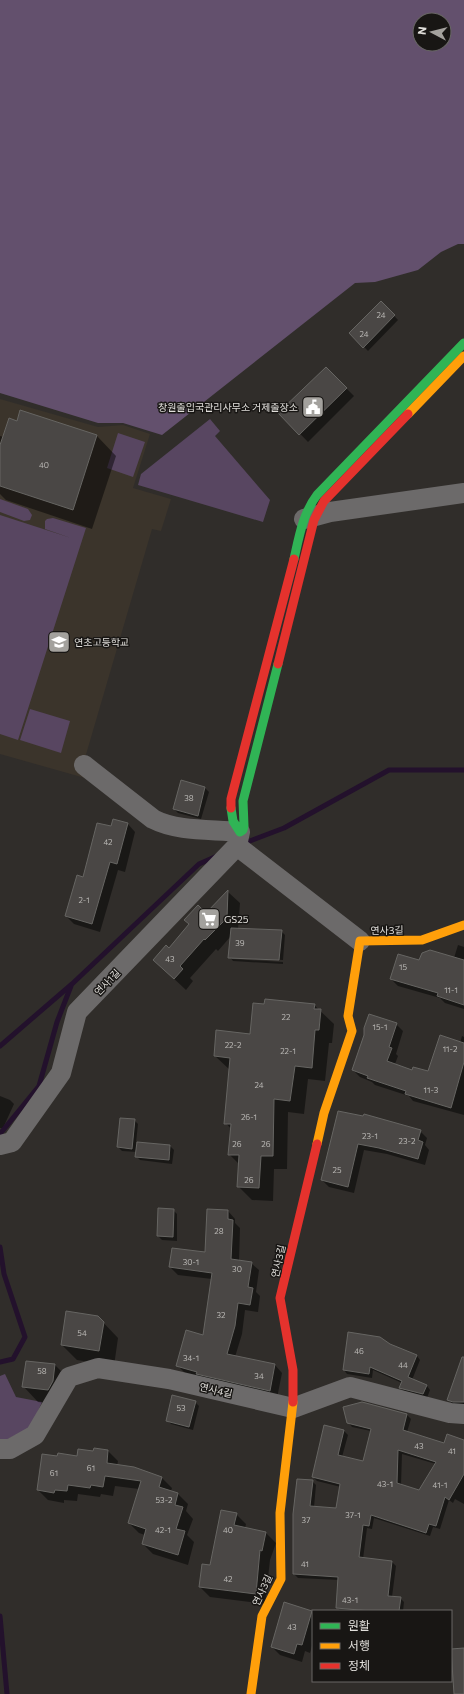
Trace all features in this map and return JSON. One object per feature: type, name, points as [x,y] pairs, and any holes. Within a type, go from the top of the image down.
[{"type":"street","points":[[238,839],[244,826],[243,801],[310,517],[310,504],[464,343]]},
{"type":"street","points":[[310,517],[464,356]]},
{"type":"street","points":[[310,517],[330,512],[464,493]]},
{"type":"street","points":[[84,765],[144,813],[161,823],[238,839],[360,941]]},
{"type":"street","name":"연사1길","points":[[0,1145],[12,1142],[62,1073],[77,1012],[222,861],[238,839]]},
{"type":"street","name":"연사3길","points":[[251,1694],[262,1616],[281,1579],[280,1513],[293,1408],[293,1370],[280,1298],[324,1114],[352,1031],[348,1016],[360,941],[422,940],[464,925]]},
{"type":"street","name":"연사4길","points":[[0,1449],[10,1449],[35,1436],[69,1377],[98,1368],[169,1379],[293,1408]]},
{"type":"street","points":[[293,1408],[350,1387],[450,1413],[464,1414]]},
{"type":"shaded area","points":[[0,0],[464,0],[464,244],[458,244],[441,252],[418,270],[375,282],[355,283],[162,435],[123,423],[98,423],[0,393]]},
{"type":"shaded area","name":"연초고등학교","points":[[0,399],[98,427],[123,425],[150,434],[133,488],[171,499],[161,531],[152,529],[85,758],[92,780],[0,754]]},
{"type":"shaded area","points":[[210,419],[220,431],[215,436],[270,500],[263,522],[138,485],[141,474]]},
{"type":"shaded area","points":[[118,433],[145,442],[133,477],[107,468]]},
{"type":"shaded area","points":[[0,499],[28,509],[32,515],[30,520],[24,521],[0,512]]},
{"type":"shaded area","points":[[0,515],[71,538],[45,529],[45,521],[53,518],[86,528],[18,740],[0,734]]},
{"type":"shaded area","points":[[30,709],[70,721],[61,753],[20,740]]},
{"type":"shaded area","points":[[5,1374],[16,1397],[42,1402],[31,1427],[8,1439],[0,1439],[0,1376]]},
{"type":"building","points":[[381,301],[395,315],[363,348],[349,333]]},
{"type":"building","points":[[326,367],[347,388],[299,435],[278,413]]},
{"type":"building","points":[[20,410],[97,435],[73,510],[0,486],[0,445],[9,418],[17,421]]},
{"type":"building","points":[[181,780],[205,787],[198,816],[173,809]]},
{"type":"building","points":[[113,819],[128,823],[117,864],[110,862],[92,924],[65,916],[77,875],[83,877],[97,823],[111,826]]},
{"type":"building","points":[[228,890],[227,918],[205,940],[204,939],[180,966],[183,969],[174,979],[153,960],[166,945],[169,948],[189,924],[184,920],[198,905],[206,913]]},
{"type":"building","points":[[231,928],[282,930],[279,960],[228,958]]},
{"type":"building","points":[[430,950],[464,960],[464,1005],[437,996],[438,993],[390,979],[398,954],[419,960],[422,953]]},
{"type":"building","points":[[265,999],[315,1004],[314,1009],[321,1009],[319,1030],[315,1030],[312,1068],[295,1066],[290,1101],[274,1099],[273,1156],[261,1156],[259,1188],[237,1187],[239,1155],[228,1155],[231,1124],[224,1124],[230,1058],[214,1056],[216,1030],[250,1034],[253,1003],[264,1004]]},
{"type":"building","points":[[369,1014],[397,1023],[389,1047],[392,1048],[387,1061],[412,1070],[413,1067],[428,1071],[440,1035],[464,1043],[464,1062],[451,1108],[405,1094],[406,1091],[367,1078],[368,1076],[352,1070],[364,1035],[364,1028]]},
{"type":"building","points":[[338,1111],[363,1116],[364,1114],[421,1130],[418,1140],[423,1142],[418,1159],[379,1148],[358,1144],[348,1187],[321,1180]]},
{"type":"building","points":[[120,1118],[135,1119],[132,1149],[117,1147]]},
{"type":"building","points":[[137,1142],[170,1145],[169,1160],[135,1157]]},
{"type":"building","points":[[158,1208],[174,1209],[173,1237],[157,1236]]},
{"type":"building","points":[[207,1209],[228,1210],[228,1219],[233,1220],[231,1259],[252,1262],[248,1287],[253,1288],[250,1305],[238,1303],[235,1326],[227,1354],[275,1364],[270,1391],[196,1374],[197,1372],[176,1366],[186,1330],[203,1335],[212,1273],[169,1267],[172,1248],[205,1252]]},
{"type":"building","points":[[66,1311],[98,1316],[104,1322],[99,1351],[61,1345]]},
{"type":"building","points":[[348,1332],[380,1337],[390,1344],[417,1355],[408,1377],[427,1385],[423,1394],[399,1388],[402,1381],[370,1367],[369,1374],[343,1370]]},
{"type":"building","points":[[462,1357],[464,1357],[464,1402],[453,1402],[447,1400]]},
{"type":"building","points":[[26,1361],[55,1364],[53,1381],[48,1390],[22,1387]]},
{"type":"building","points":[[172,1395],[196,1401],[189,1427],[166,1421]]},
{"type":"building","points":[[362,1402],[407,1414],[403,1430],[444,1443],[447,1434],[464,1440],[464,1474],[449,1500],[445,1497],[436,1526],[429,1524],[426,1533],[371,1515],[369,1526],[363,1525],[359,1557],[392,1561],[388,1596],[401,1597],[399,1610],[359,1610],[336,1608],[338,1577],[293,1574],[293,1514],[297,1479],[313,1480],[310,1506],[336,1508],[340,1484],[312,1477],[324,1425],[344,1430],[338,1455],[363,1461],[371,1429],[347,1423],[343,1407]],"holes":[[[398,1450],[436,1462],[419,1490],[397,1483]]]},
{"type":"building","points":[[94,1448],[108,1450],[107,1463],[134,1467],[162,1477],[159,1487],[178,1493],[175,1505],[183,1507],[176,1529],[185,1531],[178,1555],[142,1544],[146,1529],[128,1523],[141,1481],[105,1476],[103,1487],[91,1485],[90,1488],[68,1485],[67,1491],[55,1490],[54,1493],[37,1490],[42,1454],[57,1456],[58,1453],[77,1456],[78,1449],[93,1451]]},
{"type":"building","points":[[221,1510],[237,1513],[234,1525],[266,1532],[262,1551],[260,1550],[256,1594],[199,1587],[202,1564],[210,1565]]},
{"type":"building","points":[[284,1602],[312,1611],[302,1645],[297,1644],[294,1654],[271,1647]]},
{"type":"building","points":[[464,1648],[464,1694],[454,1694],[452,1649]]},
{"type":"waterway","points":[[242,844],[284,828],[389,770],[464,770]]},
{"type":"waterway","points":[[0,1046],[72,984],[199,864],[217,856]]},
{"type":"waterway","points":[[0,1134],[39,1086],[57,1022],[71,986]]},
{"type":"waterway","points":[[0,1247],[4,1274],[25,1337],[13,1359],[0,1362]]},
{"type":"waterway","points":[[0,1616],[7,1694]]},
{"type":"traffic: fast","points":[[294,559],[305,517],[317,495],[464,343]]},
{"type":"traffic: fast","points":[[231,808],[233,821],[240,832],[243,830],[244,826],[243,801],[278,664]]},
{"type":"traffic: slow","points":[[408,414],[464,356]]},
{"type":"traffic: slow","points":[[317,1144],[324,1113],[352,1031],[348,1016],[360,941],[422,940],[464,925]]},
{"type":"traffic: slow","points":[[251,1694],[262,1616],[281,1579],[280,1513],[293,1402]]},
{"type":"traffic: jam","points":[[278,664],[314,520],[324,501],[408,414]]},
{"type":"traffic: jam","points":[[231,808],[231,799],[294,559]]},
{"type":"traffic: jam","points":[[293,1402],[293,1370],[280,1298],[317,1144]]},
{"type":"place","name":"창원출입국관리사무소 거제출장소","points":[[313,407]]},
{"type":"place","name":"연초고등학교","points":[[59,642]]},
{"type":"place","name":"GS25","points":[[209,919]]}]
